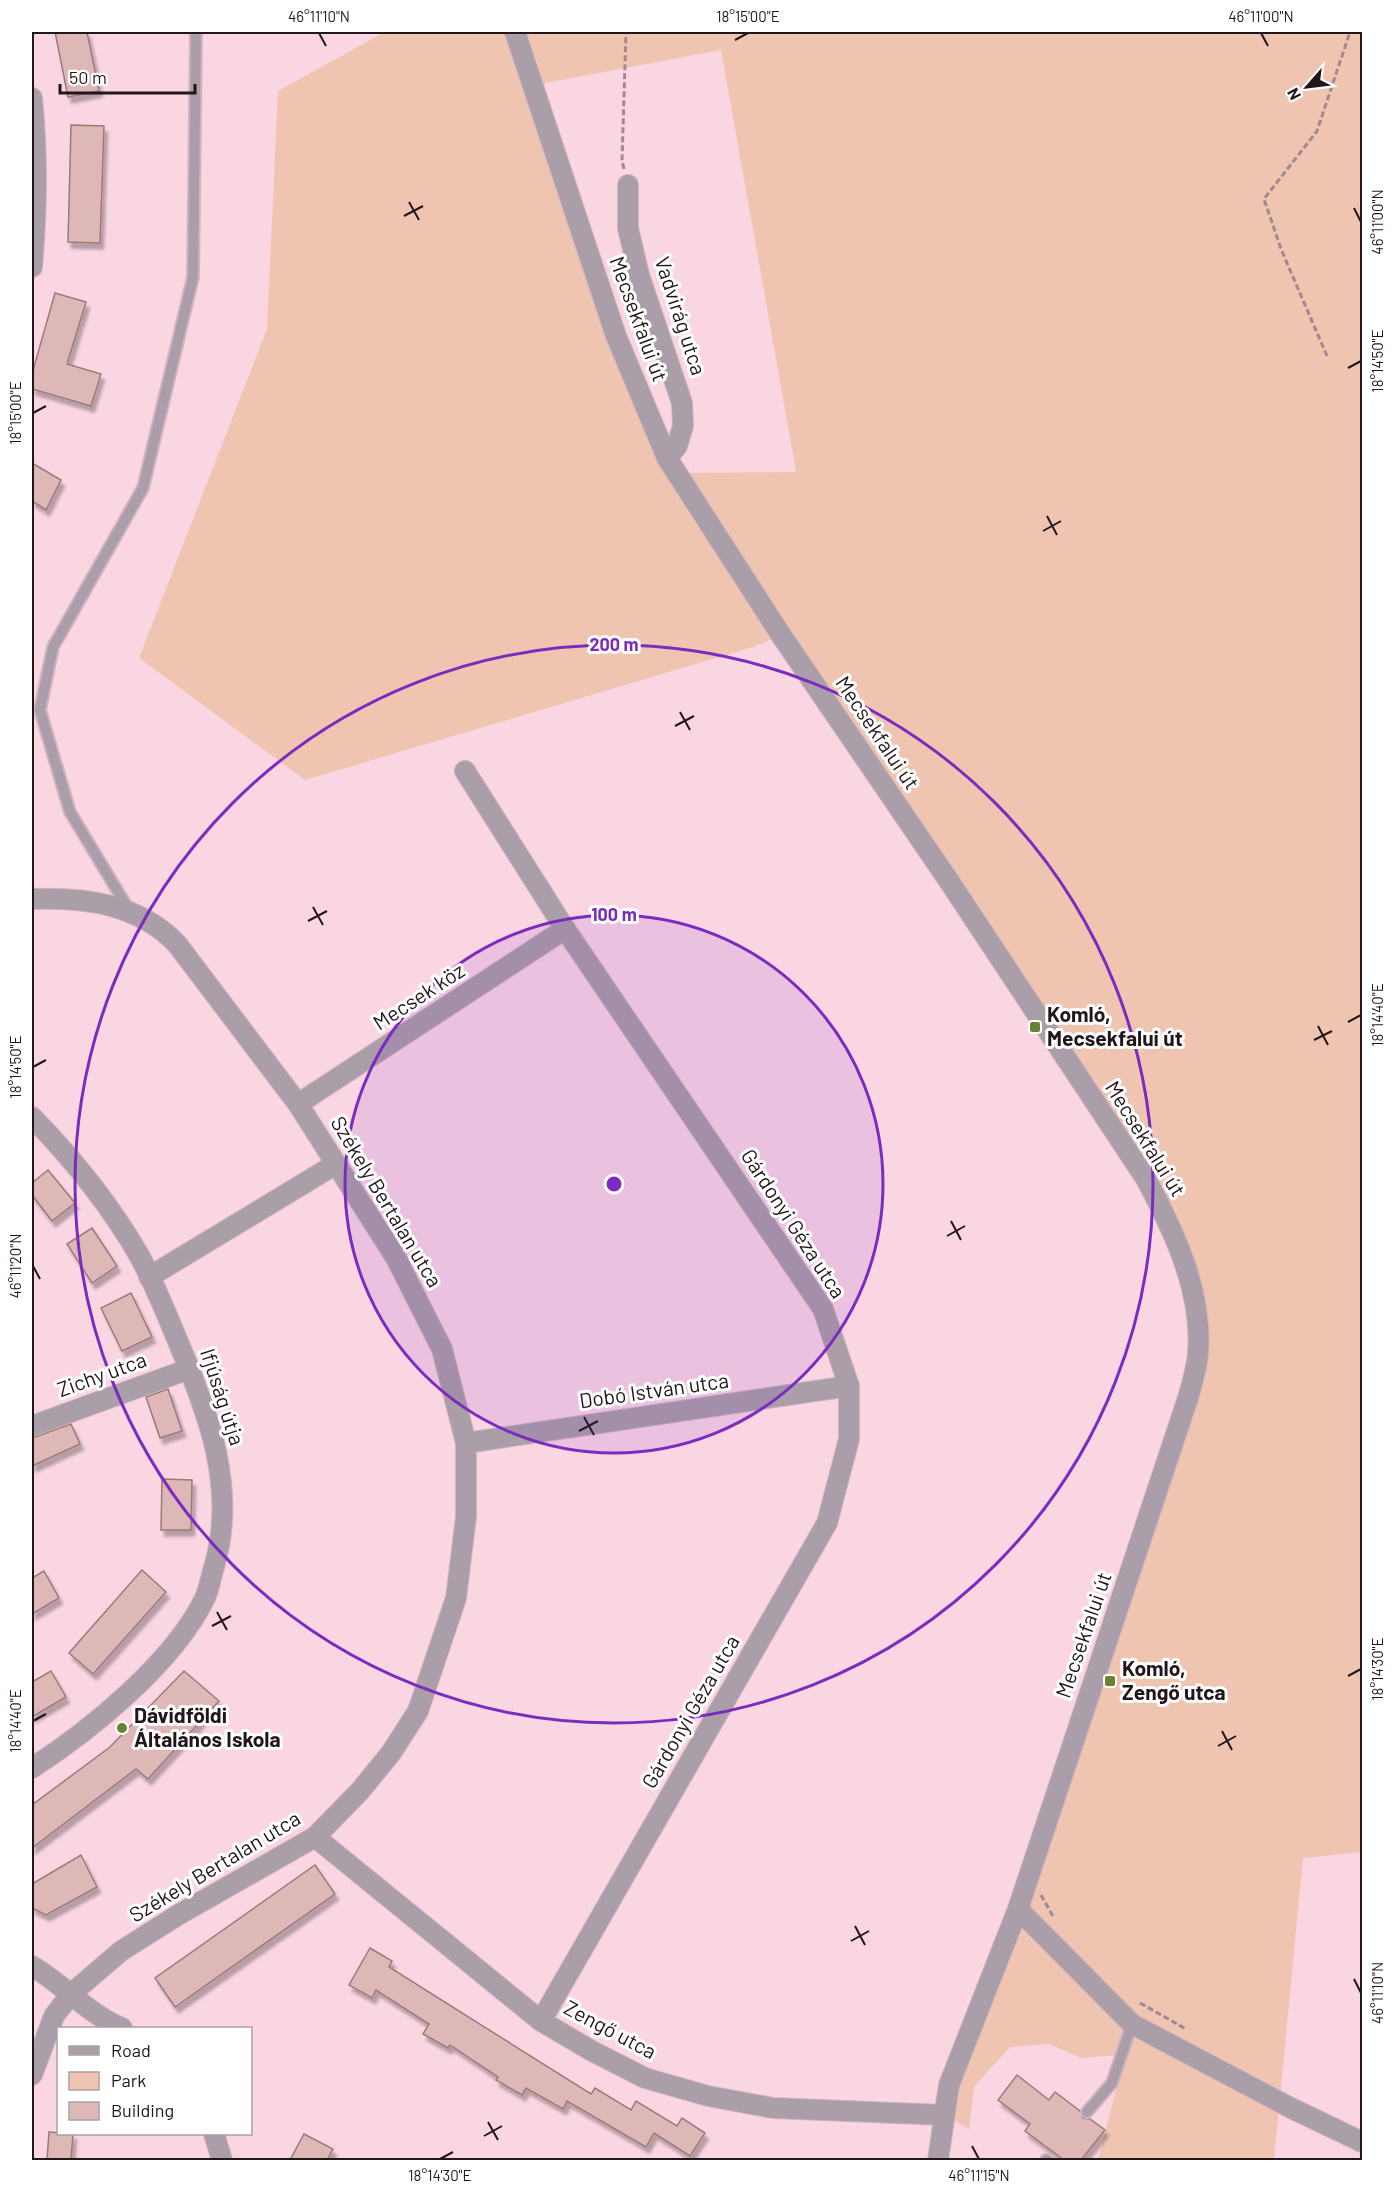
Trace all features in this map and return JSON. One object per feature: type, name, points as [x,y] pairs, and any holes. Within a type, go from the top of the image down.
[{"type":"street","name":"Mecsekfalui út","points":[[515,32],[616,336],[667,458],[762,606],[949,881],[1146,1179],[1172,1228],[1195,1307],[1198,1353],[1188,1398],[1018,1909],[949,2085],[938,2160]]},
{"type":"street","points":[[32,98],[37,145],[37,203],[32,267]]},
{"type":"street","name":"Vadvirág utca","points":[[628,185],[628,228],[639,275],[682,403],[682,426],[677,446],[667,458]]},
{"type":"street","name":"Gárdonyi Géza utca","points":[[465,771],[566,929],[823,1309],[849,1386],[849,1439],[827,1523],[541,2021]]},
{"type":"street","name":"Székely Bertalan utca","points":[[32,899],[67,898],[130,911],[160,926],[177,944],[298,1104],[396,1258],[442,1349],[466,1443],[465,1517],[456,1598],[418,1711],[391,1753],[315,1837],[178,1915],[121,1951],[71,1994],[54,2016],[32,2074]]},
{"type":"street","name":"Mecsek köz","points":[[298,1104],[566,929]]},
{"type":"street","name":"Ifjúság útja","points":[[32,1117],[80,1170],[117,1222],[149,1277],[208,1419],[219,1467],[224,1507],[220,1548],[205,1597],[182,1635],[142,1678],[94,1723],[64,1747],[32,1768]]},
{"type":"street","points":[[149,1277],[336,1164]]},
{"type":"street","name":"Zichy utca","points":[[32,1426],[189,1369]]},
{"type":"street","name":"Dobó István utca","points":[[466,1443],[849,1386]]},
{"type":"street","name":"Zengő utca","points":[[315,1837],[541,2021],[645,2078],[708,2096],[772,2108],[944,2115]]},
{"type":"street","points":[[1018,1909],[1132,2024],[1289,2107],[1362,2142]]},
{"type":"street","points":[[32,1966],[50,1976],[71,1994],[120,2027]]},
{"type":"street","points":[[215,2135],[222,2160]]},
{"type":"lane","points":[[130,911],[70,812],[40,710],[53,647],[143,488],[193,277],[196,32]]},
{"type":"lane","points":[[1086,2112],[1112,2083],[1132,2024]]},
{"type":"path","points":[[626,32],[622,161],[628,185]]},
{"type":"path","points":[[1328,356],[1281,249],[1264,199],[1317,131],[1350,32]]},
{"type":"path","points":[[1029,1875],[1056,1920]]},
{"type":"path","points":[[1136,2001],[1195,2035]]},
{"type":"green space","points":[[381,32],[1362,32],[1362,1852],[1303,1858],[1274,2160],[1098,2160],[1130,2035],[1122,2055],[1081,2058],[1049,2044],[1010,2047],[974,2087],[969,2129],[944,2115],[1198,1353],[1172,1228],[781,635],[753,647],[305,780],[139,658],[267,329],[278,91]],"holes":[[[721,50],[796,472],[676,473],[535,85]]]},
{"type":"building","points":[[55,32],[87,32],[99,91],[68,97]]},
{"type":"building","points":[[71,125],[104,126],[100,243],[68,242]]},
{"type":"building","points":[[55,293],[86,302],[67,364],[101,374],[91,406],[32,389],[32,374]]},
{"type":"building","points":[[32,463],[61,480],[46,510],[32,501]]},
{"type":"building","points":[[48,1170],[75,1203],[52,1221],[32,1195],[32,1183]]},
{"type":"building","points":[[92,1228],[117,1266],[92,1283],[67,1244]]},
{"type":"building","points":[[131,1293],[152,1337],[122,1351],[101,1308]]},
{"type":"building","points":[[168,1389],[182,1431],[160,1438],[146,1397]]},
{"type":"building","points":[[71,1424],[80,1444],[32,1466],[32,1438]]},
{"type":"building","points":[[162,1479],[192,1480],[191,1530],[161,1530]]},
{"type":"building","points":[[142,1570],[166,1592],[93,1674],[69,1653]]},
{"type":"building","points":[[44,1571],[59,1598],[32,1614],[32,1578]]},
{"type":"building","points":[[51,1671],[66,1697],[32,1717],[32,1682]]},
{"type":"building","points":[[184,1671],[219,1701],[148,1779],[136,1769],[32,1848],[32,1805],[110,1747]]},
{"type":"building","points":[[81,1855],[97,1887],[46,1915],[32,1908],[32,1884]]},
{"type":"building","points":[[315,1865],[335,1894],[175,2007],[155,1978]]},
{"type":"building","points":[[370,1948],[392,1961],[389,1967],[591,2094],[595,2088],[631,2110],[636,2101],[677,2126],[682,2118],[705,2133],[690,2156],[654,2133],[646,2147],[567,2101],[563,2109],[526,2088],[522,2095],[496,2080],[498,2077],[450,2045],[448,2048],[423,2034],[429,2024],[376,1990],[372,1998],[349,1985]]},
{"type":"building","points":[[1017,2075],[1049,2100],[1055,2092],[1080,2111],[1083,2118],[1090,2119],[1105,2130],[1081,2160],[1064,2160],[1025,2131],[1030,2124],[998,2100]]},
{"type":"building","points":[[49,2132],[57,2133],[57,2135],[73,2135],[71,2160],[47,2160]]},
{"type":"building","points":[[304,2134],[333,2149],[327,2160],[290,2160]]},
{"type":"place","name":"Komló, Mecsekfalui út","points":[[1035,1027]]},
{"type":"place","name":"Komló, Zengő utca","points":[[1110,1681]]},
{"type":"place","name":"Dávidföldi Általános Iskola","points":[[122,1728]]}]
